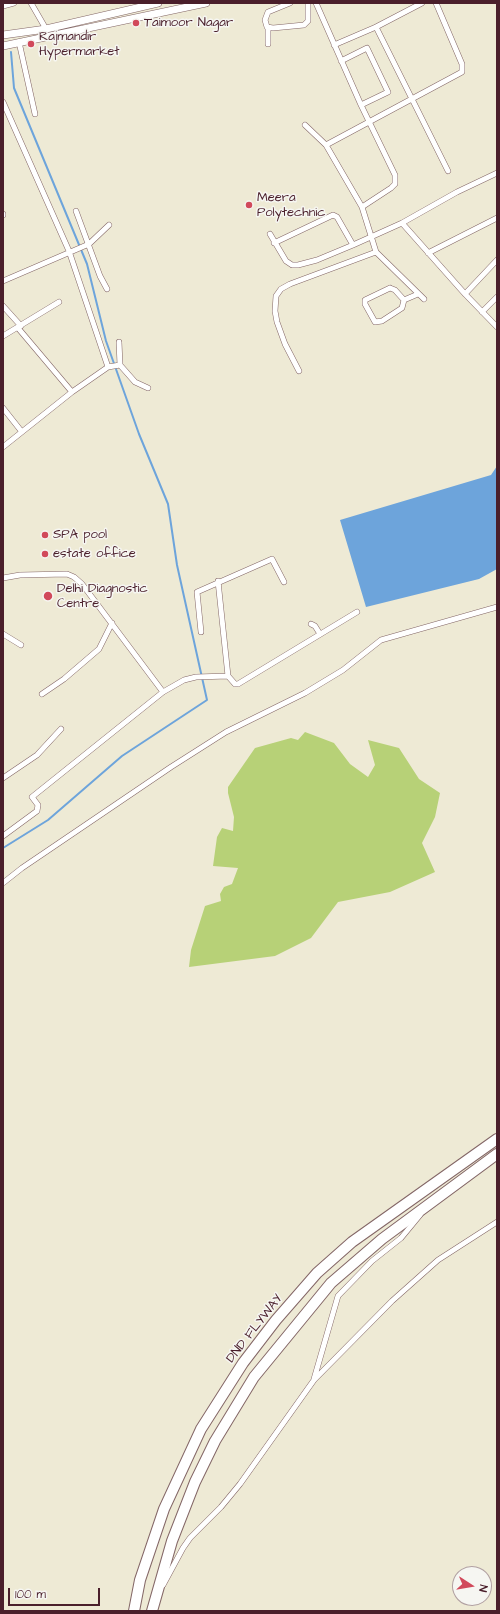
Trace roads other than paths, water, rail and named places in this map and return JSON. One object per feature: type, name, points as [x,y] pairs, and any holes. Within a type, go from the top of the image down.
[{"type":"highway","name":"DND FLYWAY","points":[[134,1611],[140,1580],[164,1509],[201,1428],[243,1363],[271,1326],[317,1273],[352,1242],[497,1139]]},
{"type":"highway","points":[[152,1611],[172,1541],[195,1482],[215,1441],[254,1377],[331,1283],[382,1239],[497,1154]]},
{"type":"main road","points":[[3,35],[46,29],[158,3]]},
{"type":"main road","points":[[3,46],[206,3]]},
{"type":"street","points":[[3,6],[14,3]]},
{"type":"street","points":[[31,3],[46,29]]},
{"type":"street","points":[[268,44],[268,28],[264,20],[266,14],[290,3]]},
{"type":"street","points":[[268,28],[304,24],[308,21],[308,3]]},
{"type":"street","points":[[316,3],[368,121],[396,180],[395,184],[391,188],[362,207]]},
{"type":"street","points":[[334,45],[376,27],[422,3]]},
{"type":"street","points":[[326,145],[368,121],[412,101],[462,72],[462,64],[436,3]]},
{"type":"street","points":[[376,27],[448,171]]},
{"type":"street","points":[[19,42],[35,114]]},
{"type":"street","points":[[341,61],[367,48],[388,92],[361,105]]},
{"type":"street","points":[[3,102],[70,251],[114,367],[135,382],[148,388]]},
{"type":"street","points":[[306,125],[326,145],[362,207],[376,252],[424,299]]},
{"type":"street","points":[[270,234],[286,261],[292,265],[317,260],[353,246],[402,223],[457,192],[497,173]]},
{"type":"street","points":[[76,211],[90,244],[100,276],[107,289]]},
{"type":"street","points":[[274,243],[333,215],[337,217],[353,246]]},
{"type":"street","points":[[428,253],[497,218]]},
{"type":"street","points":[[402,223],[465,294],[497,327]]},
{"type":"street","points":[[3,281],[70,251],[90,244],[109,225]]},
{"type":"street","points":[[299,371],[285,344],[277,322],[275,311],[276,296],[281,289],[290,284],[376,252]]},
{"type":"street","points":[[465,294],[497,260]]},
{"type":"street","points":[[390,288],[395,290],[400,298],[404,300],[402,308],[398,312],[378,322],[374,320],[365,304],[367,299],[390,288]]},
{"type":"street","points":[[404,300],[418,294]]},
{"type":"street","points":[[482,312],[497,297]]},
{"type":"street","points":[[3,336],[59,302]]},
{"type":"street","points":[[3,306],[72,392]]},
{"type":"street","points":[[3,447],[72,392],[114,367],[119,342]]},
{"type":"street","points":[[3,408],[22,432]]},
{"type":"street","points":[[201,632],[197,592],[218,581],[272,559],[284,582]]},
{"type":"street","points":[[3,578],[20,575],[70,575],[82,584],[163,692]]},
{"type":"street","points":[[218,581],[228,676],[235,684],[238,684],[357,612]]},
{"type":"street","points":[[3,884],[22,868],[171,767],[226,732],[305,693],[343,670],[381,640],[497,607]]},
{"type":"street","points":[[42,694],[64,679],[99,649],[112,623]]},
{"type":"street","points":[[311,624],[315,626],[320,634]]},
{"type":"street","points":[[3,634],[21,645]]},
{"type":"street","points":[[3,836],[37,811],[38,805],[32,797],[163,692],[184,680],[196,677],[228,676]]},
{"type":"street","points":[[3,778],[37,755],[61,729]]},
{"type":"street","points":[[314,1380],[338,1296],[346,1286],[372,1261],[401,1238],[428,1206]]},
{"type":"street","points":[[156,1595],[166,1581],[183,1548],[190,1538],[221,1507],[240,1484],[314,1380],[392,1301],[438,1260],[497,1222]]},
{"type":"water","points":[[497,466],[497,569],[479,579],[366,607],[340,520],[491,475]]},
{"type":"waterway","points":[[3,848],[48,820],[122,756],[207,700],[177,565],[168,504],[139,434],[106,341],[87,264],[14,88],[11,52]]},
{"type":"place","name":"Taimoor Nagar","points":[[136,23]]},
{"type":"place","name":"Rajmandir Hypermarket","points":[[31,44]]},
{"type":"place","name":"Meera Polytechnic","points":[[249,205]]},
{"type":"place","name":"SPA pool","points":[[45,535]]},
{"type":"place","name":"estate office","points":[[45,554]]},
{"type":"place","name":"Delhi Diagnostic Centre","points":[[48,596]]}]
